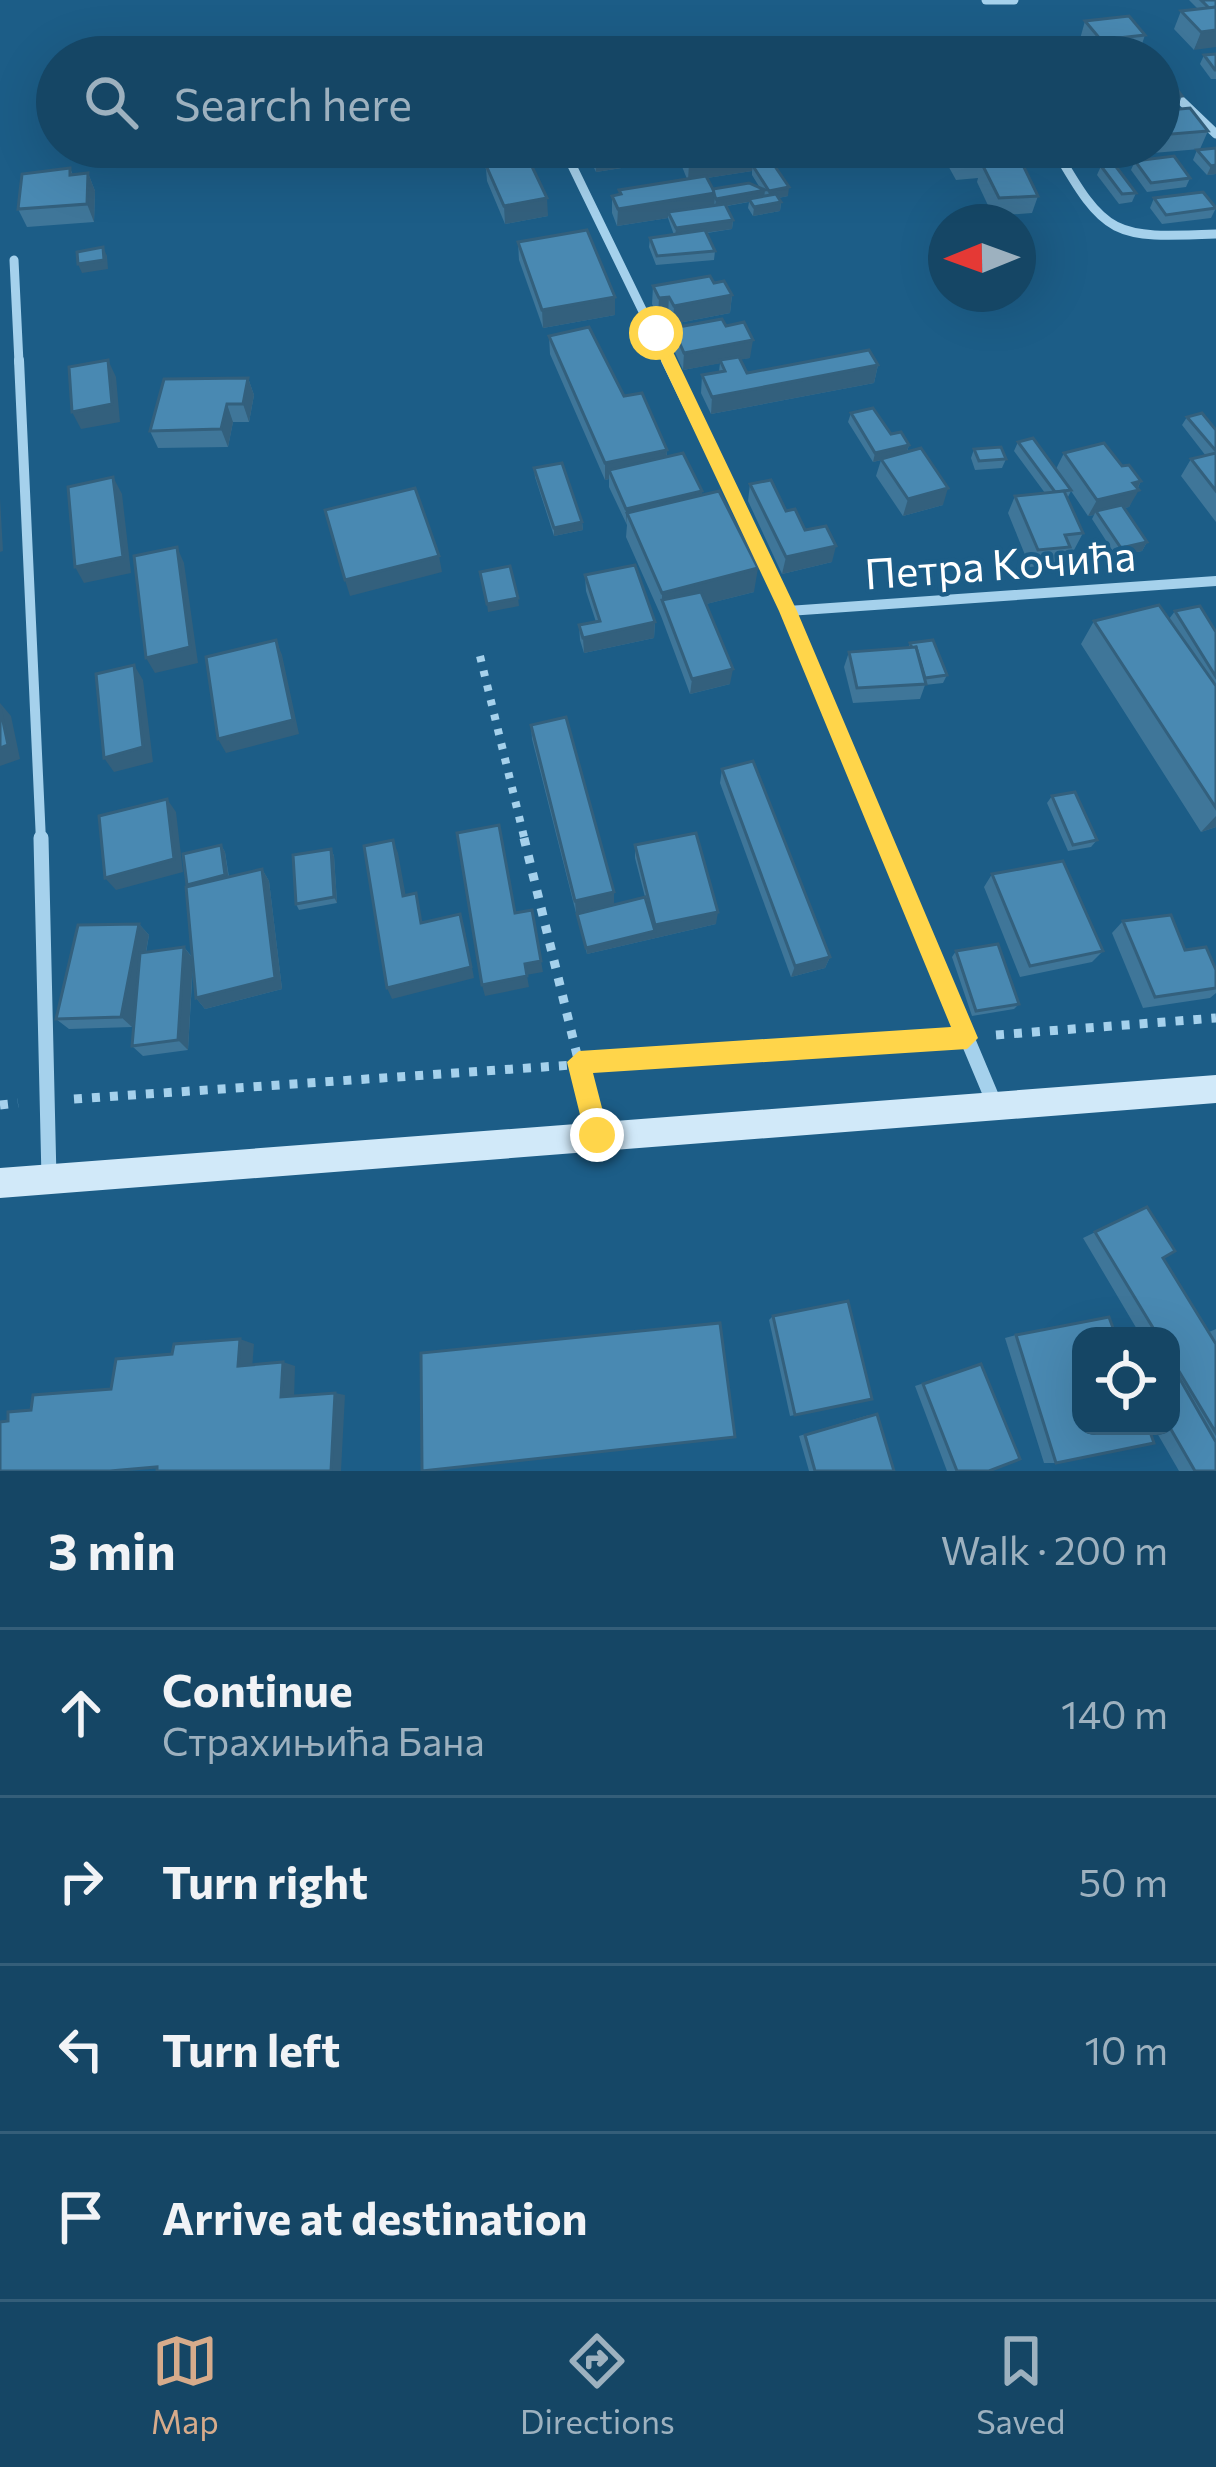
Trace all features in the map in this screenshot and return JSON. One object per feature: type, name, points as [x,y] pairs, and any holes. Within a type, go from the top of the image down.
[{"type":"street","points":[[986,0],[1015,0]]},
{"type":"street","points":[[1180,100],[1216,134]]},
{"type":"street","points":[[572,168],[788,611],[996,1106]]},
{"type":"street","points":[[1066,168],[1094,218],[1106,227],[1138,236],[1216,234]]},
{"type":"street","points":[[14,260],[40,804],[49,1179]]},
{"type":"street","name":"Петра Кочића","points":[[788,611],[1216,580]]},
{"type":"street","points":[[0,1183],[1216,1089]]},
{"type":"path","points":[[480,656],[597,1135]]},
{"type":"path","points":[[0,1105],[1216,1018]]},
{"type":"building","points":[[1216,7],[1216,30],[1201,32],[1181,11]]},
{"type":"building","points":[[1129,16],[1145,35],[1098,36],[1085,21]]},
{"type":"building","points":[[1216,54],[1216,70],[1215,70],[1204,55]]},
{"type":"building","points":[[1190,108],[1208,131],[1180,133],[1180,109]]},
{"type":"building","points":[[1216,148],[1216,165],[1211,166],[1197,150]]},
{"type":"building","points":[[1180,164],[1190,178],[1151,183],[1140,168],[1180,168]]},
{"type":"building","points":[[70,168],[70,175],[88,173],[87,204],[18,209],[22,174]]},
{"type":"building","points":[[487,168],[533,168],[547,198],[504,206]]},
{"type":"building","points":[[754,168],[776,168],[789,187],[769,191]]},
{"type":"building","points":[[984,168],[1024,168],[1038,196],[999,198]]},
{"type":"building","points":[[1102,168],[1117,168],[1136,193],[1122,194]]},
{"type":"building","points":[[706,176],[715,193],[618,209],[612,196],[621,194],[619,190]]},
{"type":"building","points":[[749,183],[765,190],[715,197],[713,189]]},
{"type":"building","points":[[1203,192],[1216,208],[1166,215],[1154,198]]},
{"type":"building","points":[[776,194],[781,202],[754,207],[749,199]]},
{"type":"building","points":[[725,204],[733,220],[676,228],[668,212]]},
{"type":"building","points":[[587,230],[615,297],[542,310],[518,242]]},
{"type":"building","points":[[705,230],[715,251],[657,256],[650,238]]},
{"type":"building","points":[[103,247],[104,260],[78,264],[77,252]]},
{"type":"building","points":[[710,276],[714,283],[724,281],[732,295],[674,306],[669,297],[659,298],[653,286]]},
{"type":"building","points":[[722,319],[726,326],[744,322],[753,340],[684,353],[673,328]]},
{"type":"building","points":[[589,327],[624,396],[642,393],[667,450],[605,463],[549,336]]},
{"type":"building","points":[[869,350],[878,365],[712,397],[702,375],[725,371],[720,360],[739,357],[747,373]]},
{"type":"building","points":[[108,360],[112,404],[72,412],[69,367]]},
{"type":"building","points":[[248,378],[243,404],[227,404],[221,429],[150,431],[164,379]]},
{"type":"building","points":[[873,408],[891,434],[901,432],[909,445],[875,453],[851,413]]},
{"type":"building","points":[[1202,413],[1216,430],[1216,451],[1187,417]]},
{"type":"building","points":[[1033,438],[1071,490],[1055,492],[1018,442]]},
{"type":"building","points":[[1104,443],[1141,481],[1133,483],[1139,490],[1097,500],[1064,453]]},
{"type":"building","points":[[1001,447],[1006,459],[979,461],[974,449]]},
{"type":"building","points":[[921,448],[948,488],[908,499],[881,459]]},
{"type":"building","points":[[683,453],[702,491],[626,509],[609,470]]},
{"type":"building","points":[[1216,453],[1216,491],[1191,459]]},
{"type":"building","points":[[562,463],[582,522],[554,528],[534,468]]},
{"type":"building","points":[[113,477],[123,557],[75,567],[68,487]]},
{"type":"building","points":[[771,480],[786,511],[795,509],[805,530],[826,526],[836,546],[786,557],[750,484]]},
{"type":"building","points":[[415,488],[439,556],[345,580],[325,510]]},
{"type":"building","points":[[719,491],[758,568],[662,593],[627,513]]},
{"type":"building","points":[[1064,491],[1083,533],[1065,535],[1070,547],[1038,550],[1015,496]]},
{"type":"building","points":[[1122,505],[1147,542],[1121,548],[1096,511]]},
{"type":"building","points":[[177,547],[190,647],[146,658],[134,556]]},
{"type":"building","points":[[635,565],[655,622],[583,638],[579,625],[600,621],[585,575]]},
{"type":"building","points":[[510,566],[518,598],[487,604],[480,572]]},
{"type":"building","points":[[701,592],[733,669],[692,679],[662,600]]},
{"type":"building","points":[[1159,605],[1216,686],[1216,808],[1094,621]]},
{"type":"building","points":[[1200,606],[1216,632],[1216,677],[1175,611]]},
{"type":"building","points":[[276,640],[293,720],[218,739],[206,657]]},
{"type":"building","points":[[933,640],[947,675],[925,678],[916,647],[910,643]]},
{"type":"building","points":[[916,647],[926,684],[857,688],[849,652]]},
{"type":"building","points":[[134,665],[143,747],[104,758],[96,674]]},
{"type":"building","points":[[0,707],[8,745],[0,748]]},
{"type":"building","points":[[566,717],[614,892],[575,901],[531,725]]},
{"type":"building","points":[[753,761],[830,957],[795,966],[722,769]]},
{"type":"building","points":[[1075,792],[1097,840],[1073,845],[1052,796]]},
{"type":"building","points":[[167,799],[174,859],[105,878],[99,816]]},
{"type":"building","points":[[499,825],[515,913],[532,910],[541,961],[525,964],[527,976],[482,985],[457,833]]},
{"type":"building","points":[[696,833],[718,912],[655,925],[635,845]]},
{"type":"building","points":[[393,840],[403,896],[416,893],[421,923],[460,914],[471,967],[387,988],[364,846]]},
{"type":"building","points":[[221,845],[225,875],[187,885],[183,854]]},
{"type":"building","points":[[331,849],[334,897],[296,904],[293,855]]},
{"type":"building","points":[[1063,861],[1103,951],[1030,966],[992,874]]},
{"type":"building","points":[[262,869],[275,978],[196,998],[186,887]]},
{"type":"building","points":[[645,897],[655,931],[586,948],[577,914]]},
{"type":"building","points":[[1171,915],[1185,950],[1206,947],[1216,970],[1216,988],[1155,997],[1123,921]]},
{"type":"building","points":[[139,924],[121,1017],[56,1019],[78,925]]},
{"type":"building","points":[[998,944],[1019,1004],[976,1011],[956,951]]},
{"type":"building","points":[[184,947],[178,1040],[132,1046],[140,953]]},
{"type":"building","points":[[1147,1207],[1175,1251],[1163,1258],[1216,1344],[1216,1433],[1180,1373],[1180,1327],[1153,1327],[1095,1232]]},
{"type":"building","points":[[848,1301],[872,1399],[795,1415],[773,1316]]},
{"type":"building","points":[[1109,1317],[1113,1327],[1072,1327],[1072,1435],[1151,1435],[1154,1443],[1056,1463],[1016,1335]]},
{"type":"building","points":[[720,1323],[735,1437],[422,1471],[421,1353]]},
{"type":"building","points":[[240,1339],[238,1366],[283,1362],[281,1397],[335,1393],[331,1471],[157,1471],[157,1467],[0,1471],[0,1422],[8,1421],[8,1412],[31,1410],[33,1395],[111,1389],[116,1359],[172,1354],[174,1344]]},
{"type":"building","points":[[981,1364],[1020,1459],[989,1471],[957,1471],[923,1384]]},
{"type":"building","points":[[1180,1379],[1216,1442],[1216,1471],[1195,1471],[1174,1435],[1180,1435]]},
{"type":"building","points":[[877,1414],[894,1471],[815,1471],[805,1435]]},
{"type":"route","points":[[597,1135],[579,1062],[967,1038],[788,611],[656,333]]}]
